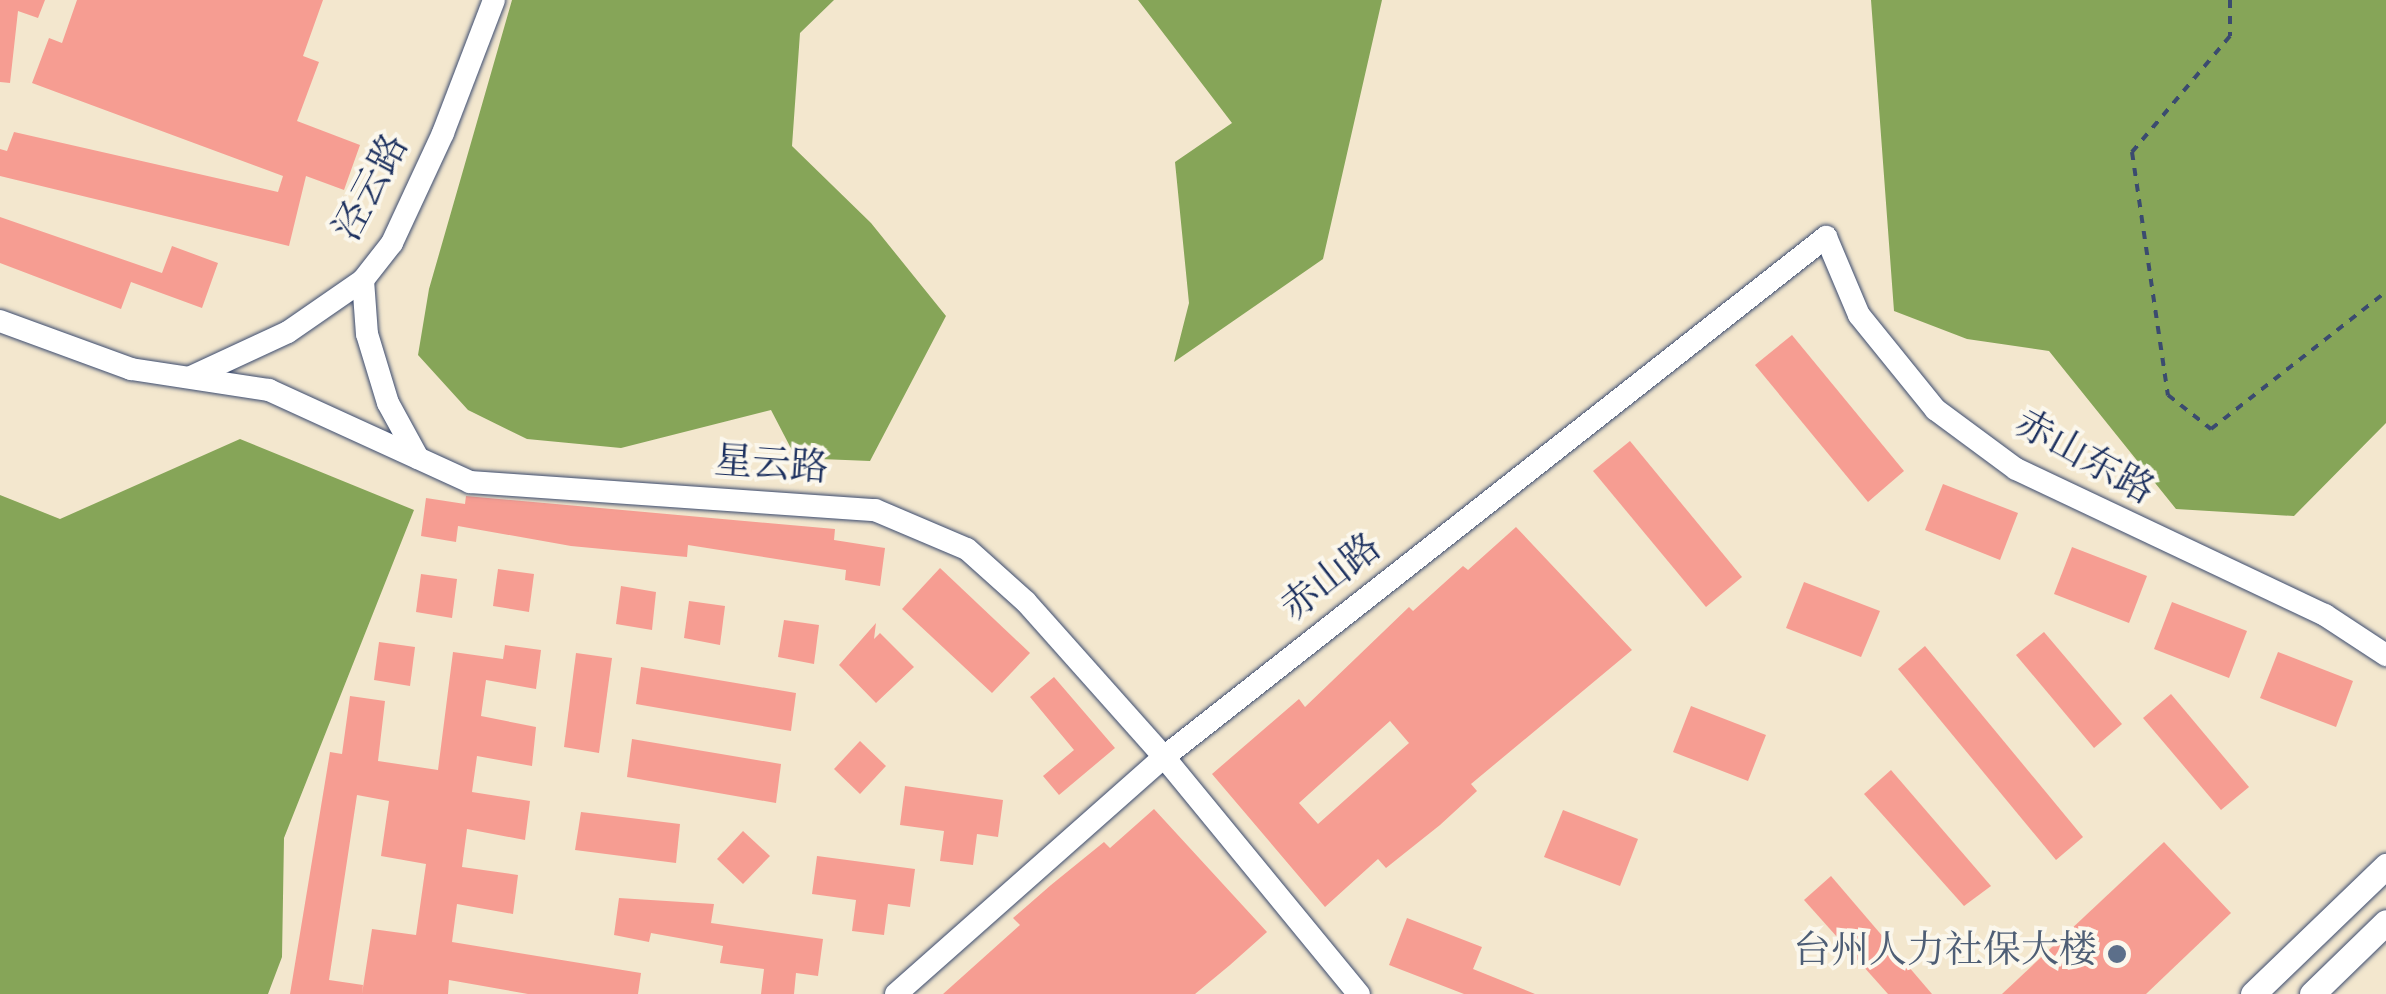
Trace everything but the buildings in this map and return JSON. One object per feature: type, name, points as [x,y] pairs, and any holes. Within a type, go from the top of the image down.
[{"type":"main road","points":[[2253,994],[2386,866]]},
{"type":"main road","points":[[2312,994],[2386,922]]},
{"type":"street","name":"泾云路","points":[[191,377],[288,332],[364,280],[392,243],[436,149],[494,0]]},
{"type":"street","name":"赤山东路","points":[[1826,238],[1859,315],[1936,410],[2016,470],[2325,615],[2386,655]]},
{"type":"street","name":"赤山路","points":[[896,994],[1164,758],[1826,238]]},
{"type":"street","points":[[364,280],[372,351],[388,402],[418,458]]},
{"type":"street","name":"星云路","points":[[0,320],[132,368],[269,390],[470,482],[875,510],[967,549],[1026,602],[1164,758],[1360,994]]},
{"type":"path","points":[[2230,0],[2230,36],[2132,152],[2168,395],[2211,429],[2386,292]]},
{"type":"green space","points":[[512,0],[834,0],[800,33],[792,146],[871,223],[946,316],[870,461],[796,458],[771,410],[621,448],[527,439],[468,410],[418,355],[429,289]]},
{"type":"green space","points":[[1138,0],[1382,0],[1323,259],[1174,362],[1189,303],[1175,162],[1232,123]]},
{"type":"green space","points":[[1871,0],[2386,0],[2386,423],[2294,516],[2176,509],[2049,351],[1967,339],[1894,311]]},
{"type":"green space","points":[[240,439],[414,510],[284,838],[282,957],[268,994],[0,994],[0,495],[60,519]]},
{"type":"place","name":"台州人力社保大楼","points":[[2117,954]]}]
